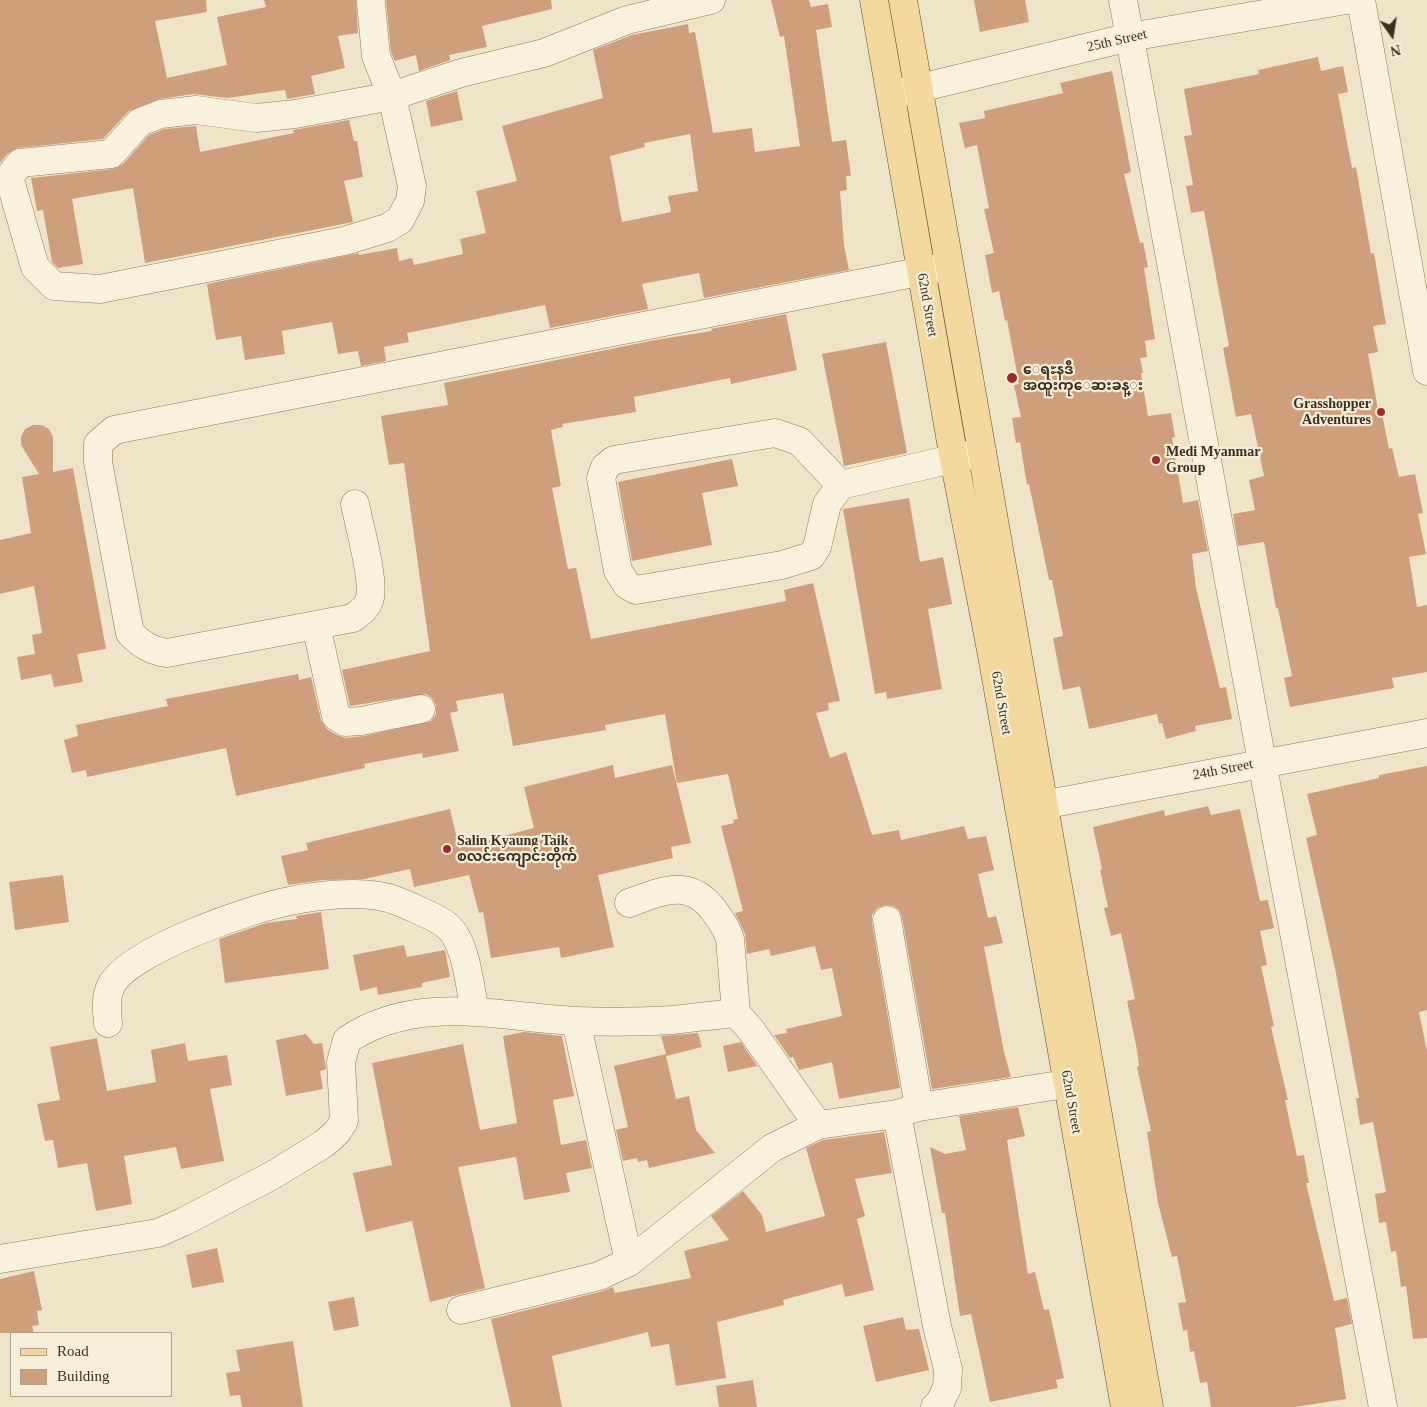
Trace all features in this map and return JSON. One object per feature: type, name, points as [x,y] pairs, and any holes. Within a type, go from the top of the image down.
[{"type":"main road","name":"62nd Street","points":[[874,0],[954,459],[1032,807]]},
{"type":"main road","name":"62nd Street","points":[[903,0],[982,452],[1032,807],[1080,1081],[1149,1407]]},
{"type":"main road","name":"62nd Street","points":[[1080,1081],[1125,1407]]},
{"type":"street","points":[[371,3],[376,56],[392,96],[412,186],[410,201],[400,220],[387,228],[344,241],[100,289],[54,286],[35,267],[9,177],[20,163],[111,154],[140,122],[160,114],[196,110],[256,118],[294,114],[392,96],[461,73],[544,53],[627,20],[711,0]]},
{"type":"street","points":[[1123,0],[1262,762],[1384,1407]]},
{"type":"street","name":"25th Street","points":[[891,95],[918,90],[1130,37],[1346,0]]},
{"type":"street","points":[[1361,0],[1427,372]]},
{"type":"street","points":[[355,504],[371,584],[370,600],[365,608],[353,618],[167,653],[156,652],[140,643],[130,633],[98,462],[98,444],[114,430],[951,266]]},
{"type":"street","points":[[841,485],[799,441],[775,433],[614,460],[605,467],[600,478],[618,571],[627,585],[636,590],[782,565],[811,556],[817,547],[827,504],[841,485],[982,452]]},
{"type":"street","points":[[316,625],[336,716],[345,722],[361,721],[420,709]]},
{"type":"street","name":"24th Street","points":[[1032,807],[1262,762],[1427,733]]},
{"type":"street","points":[[629,903],[663,890],[685,889],[707,900],[729,934],[736,1013],[751,1030],[818,1125]]},
{"type":"street","points":[[108,1024],[107,1006],[111,986],[130,965],[158,948],[216,924],[289,901],[346,895],[385,897],[447,925],[457,939],[470,989]]},
{"type":"street","points":[[887,920],[908,1111],[937,1326],[948,1370],[946,1388],[940,1402],[934,1407]]},
{"type":"street","points":[[0,1259],[158,1233],[184,1222],[273,1174],[325,1143],[337,1132],[344,1122],[341,1062],[346,1040],[364,1028],[426,1012],[470,989],[576,1021],[672,1020],[736,1013]]},
{"type":"street","points":[[576,1021],[629,1262]]},
{"type":"street","points":[[461,1310],[599,1276],[629,1262],[772,1148],[818,1125],[1080,1081]]},
{"type":"building","points":[[0,0],[206,0],[207,12],[155,21],[167,78],[227,65],[217,17],[266,7],[264,0],[356,0],[358,33],[338,36],[345,68],[311,76],[315,94],[287,99],[285,90],[227,98],[194,94],[159,99],[129,111],[103,139],[18,148],[8,153],[0,163]]},
{"type":"building","points":[[386,0],[551,0],[552,9],[482,26],[487,47],[449,55],[450,60],[419,71],[416,55],[395,61],[391,52]]},
{"type":"building","points":[[771,0],[809,0],[811,7],[828,4],[832,27],[816,30],[832,142],[846,140],[851,176],[846,176],[847,190],[840,191],[844,245],[849,270],[704,298],[699,273],[642,284],[648,309],[550,328],[545,305],[407,333],[409,342],[384,347],[386,361],[361,366],[358,351],[338,354],[332,322],[282,331],[285,354],[245,360],[241,336],[216,340],[207,284],[359,253],[359,255],[397,248],[399,261],[412,258],[414,265],[463,254],[460,239],[486,233],[476,191],[517,181],[502,126],[603,98],[593,50],[632,35],[688,24],[689,33],[695,32],[713,133],[752,128],[755,152],[800,146],[784,36],[780,37]],"holes":[[[690,134],[698,191],[668,196],[671,212],[622,222],[610,156],[645,147],[644,143]]]},
{"type":"building","points":[[974,0],[1025,0],[1029,22],[980,32]]},
{"type":"building","points":[[1318,57],[1321,71],[1343,66],[1348,92],[1338,94],[1352,168],[1356,167],[1371,254],[1374,253],[1386,324],[1373,326],[1378,352],[1368,354],[1379,415],[1382,414],[1389,449],[1392,448],[1399,477],[1415,474],[1423,513],[1418,514],[1426,554],[1409,557],[1417,607],[1427,605],[1427,672],[1392,678],[1394,688],[1290,707],[1284,678],[1292,676],[1278,608],[1276,608],[1264,542],[1238,546],[1233,514],[1255,510],[1249,480],[1264,476],[1251,414],[1236,417],[1223,348],[1229,346],[1204,211],[1191,213],[1186,186],[1193,185],[1184,136],[1192,135],[1184,89],[1259,74],[1258,70]]},
{"type":"building","points":[[1112,71],[1131,172],[1124,174],[1140,243],[1143,242],[1148,267],[1144,268],[1155,339],[1145,341],[1147,357],[1140,358],[1148,416],[1171,413],[1175,437],[1172,438],[1183,503],[1198,500],[1208,551],[1192,554],[1196,588],[1220,688],[1226,687],[1232,719],[1195,726],[1196,731],[1166,739],[1162,723],[1159,724],[1157,714],[1089,729],[1080,686],[1063,690],[1053,638],[1063,636],[1052,580],[1049,580],[1029,484],[1027,485],[1020,442],[1016,443],[1012,418],[1021,417],[1014,385],[1019,384],[1007,320],[1005,321],[999,291],[992,293],[985,255],[994,253],[984,209],[989,208],[977,145],[965,148],[959,123],[985,118],[984,111],[1063,93],[1060,83]]},
{"type":"building","points":[[457,91],[463,120],[431,127],[426,101]]},
{"type":"building","points":[[349,120],[354,141],[357,141],[363,177],[344,181],[353,222],[145,263],[133,188],[72,199],[83,264],[58,268],[52,262],[43,210],[37,211],[31,178],[113,169],[123,164],[149,135],[165,129],[196,126],[200,152],[294,133],[293,130]]},
{"type":"building","points":[[786,314],[797,370],[731,384],[730,378],[634,397],[636,412],[562,424],[563,427],[551,430],[561,486],[552,488],[568,569],[576,568],[591,639],[786,601],[784,590],[813,583],[840,701],[828,703],[829,710],[816,713],[830,758],[846,752],[872,835],[899,830],[901,840],[964,826],[968,839],[986,836],[994,870],[978,874],[988,918],[996,916],[1003,943],[984,947],[1004,1052],[1011,1077],[932,1089],[902,917],[899,910],[893,906],[885,905],[877,908],[872,915],[872,923],[900,1088],[839,1099],[832,1062],[799,1070],[793,1057],[790,1058],[774,1035],[787,1033],[786,1029],[842,1016],[832,968],[821,970],[815,946],[771,956],[769,949],[747,954],[745,934],[735,913],[743,911],[721,826],[734,823],[733,820],[738,819],[728,774],[677,783],[665,714],[605,725],[606,730],[513,746],[503,693],[456,701],[458,711],[450,713],[459,751],[423,758],[422,753],[364,764],[365,768],[236,796],[226,748],[87,777],[86,770],[72,773],[64,740],[78,736],[76,725],[168,706],[166,699],[298,674],[299,680],[311,677],[321,720],[327,729],[337,735],[346,738],[364,736],[431,721],[436,714],[436,705],[432,698],[426,694],[350,706],[342,670],[430,651],[404,463],[389,465],[381,416],[448,405],[444,383],[655,340],[712,331],[711,329]]},
{"type":"building","points":[[886,342],[907,453],[844,466],[822,354]]},
{"type":"building","points":[[33,425],[42,425],[49,429],[53,437],[53,472],[73,468],[106,649],[77,654],[83,682],[54,687],[51,674],[21,680],[17,657],[35,654],[32,635],[42,633],[34,586],[0,594],[0,540],[31,533],[22,477],[39,474],[21,445],[21,437],[25,429]]},
{"type":"building","points":[[732,459],[738,486],[702,493],[712,545],[632,561],[618,482]]},
{"type":"building","points":[[909,498],[920,562],[943,557],[952,604],[928,609],[942,689],[887,699],[886,692],[875,694],[843,509]]},
{"type":"building","points":[[613,765],[615,778],[672,765],[691,843],[671,847],[673,858],[598,875],[614,947],[561,958],[559,947],[491,958],[483,912],[479,913],[469,875],[414,887],[410,869],[364,879],[323,880],[288,885],[281,856],[308,850],[306,843],[450,809],[459,848],[534,828],[524,787]]},
{"type":"building","points":[[1427,766],[1427,1010],[1419,1012],[1427,1051],[1427,1338],[1413,1339],[1406,1286],[1401,1287],[1396,1251],[1391,1252],[1386,1222],[1379,1223],[1375,1194],[1386,1192],[1373,1122],[1360,1125],[1356,1098],[1359,1098],[1335,968],[1306,838],[1317,835],[1307,794],[1379,778],[1379,775]]},
{"type":"building","points":[[1208,806],[1211,815],[1240,809],[1260,901],[1268,900],[1274,928],[1260,931],[1267,965],[1261,966],[1274,1026],[1271,1027],[1288,1100],[1285,1100],[1297,1156],[1304,1155],[1309,1183],[1306,1183],[1334,1301],[1347,1298],[1352,1324],[1335,1328],[1346,1399],[1295,1407],[1211,1407],[1207,1382],[1200,1383],[1194,1351],[1190,1352],[1187,1330],[1183,1331],[1178,1303],[1186,1302],[1177,1256],[1172,1257],[1158,1203],[1147,1132],[1151,1131],[1137,1067],[1139,1066],[1137,1050],[1127,1001],[1135,999],[1121,933],[1111,936],[1104,908],[1108,907],[1093,827],[1164,810],[1165,816]]},
{"type":"building","points":[[63,875],[69,922],[15,930],[9,882]]},
{"type":"building","points":[[321,912],[329,969],[225,983],[219,939],[266,923],[297,919],[296,916]]},
{"type":"building","points":[[404,945],[407,957],[445,950],[450,977],[422,983],[422,987],[378,995],[377,987],[360,991],[353,955]]},
{"type":"building","points":[[524,1032],[562,1036],[574,1096],[553,1100],[561,1145],[586,1140],[592,1168],[566,1173],[570,1192],[524,1200],[516,1157],[458,1167],[485,1288],[430,1302],[412,1221],[366,1232],[353,1173],[392,1165],[372,1063],[463,1044],[480,1130],[517,1123],[503,1036]]},
{"type":"building","points":[[698,1033],[702,1047],[666,1056],[676,1099],[689,1096],[696,1130],[715,1153],[649,1168],[647,1160],[638,1162],[637,1158],[623,1161],[616,1130],[628,1127],[614,1066],[666,1054],[661,1036]]},
{"type":"building","points":[[306,1034],[314,1044],[322,1043],[326,1069],[320,1071],[323,1089],[286,1096],[276,1040]]},
{"type":"building","points":[[97,1038],[107,1091],[156,1082],[151,1050],[185,1043],[188,1061],[227,1055],[232,1085],[210,1089],[224,1161],[181,1169],[176,1147],[124,1156],[132,1204],[96,1211],[87,1163],[58,1168],[53,1140],[45,1141],[37,1104],[60,1100],[50,1047]]},
{"type":"building","points":[[741,1042],[757,1066],[728,1072],[723,1046]]},
{"type":"building","points":[[1018,1107],[1025,1136],[1007,1140],[1028,1274],[1035,1272],[1044,1310],[1049,1309],[1064,1378],[1056,1380],[1058,1388],[990,1402],[971,1314],[960,1316],[945,1213],[942,1213],[930,1147],[945,1154],[966,1150],[959,1116]]},
{"type":"building","points":[[884,1132],[892,1173],[855,1179],[865,1216],[857,1219],[874,1290],[845,1297],[842,1284],[783,1300],[784,1305],[717,1322],[726,1378],[676,1386],[669,1344],[651,1347],[648,1332],[552,1356],[562,1407],[511,1407],[491,1319],[613,1287],[615,1293],[691,1278],[684,1251],[729,1240],[711,1216],[743,1191],[762,1215],[766,1232],[825,1216],[806,1148],[823,1140]]},
{"type":"building","points":[[217,1248],[224,1282],[192,1288],[186,1255]]},
{"type":"building","points":[[34,1271],[42,1310],[37,1311],[39,1325],[32,1326],[34,1332],[0,1333],[0,1279]]},
{"type":"building","points":[[354,1297],[359,1326],[334,1331],[328,1302]]},
{"type":"building","points":[[903,1317],[906,1330],[919,1329],[929,1370],[876,1382],[863,1326]]},
{"type":"building","points":[[293,1341],[303,1407],[242,1407],[240,1395],[230,1396],[226,1373],[240,1371],[236,1350]]},
{"type":"building","points":[[753,1380],[757,1407],[719,1407],[716,1386]]},
{"type":"place","name":"ေရႊနဒီ အထူးကုေဆးခန္း","points":[[1012,378]]},
{"type":"place","name":"Grasshopper Adventures","points":[[1381,412]]},
{"type":"place","name":"Medi Myanmar Group","points":[[1156,460]]},
{"type":"place","name":"Salin Kyaung Taik စလင်းကျောင်းတိုက်","points":[[447,849]]}]
